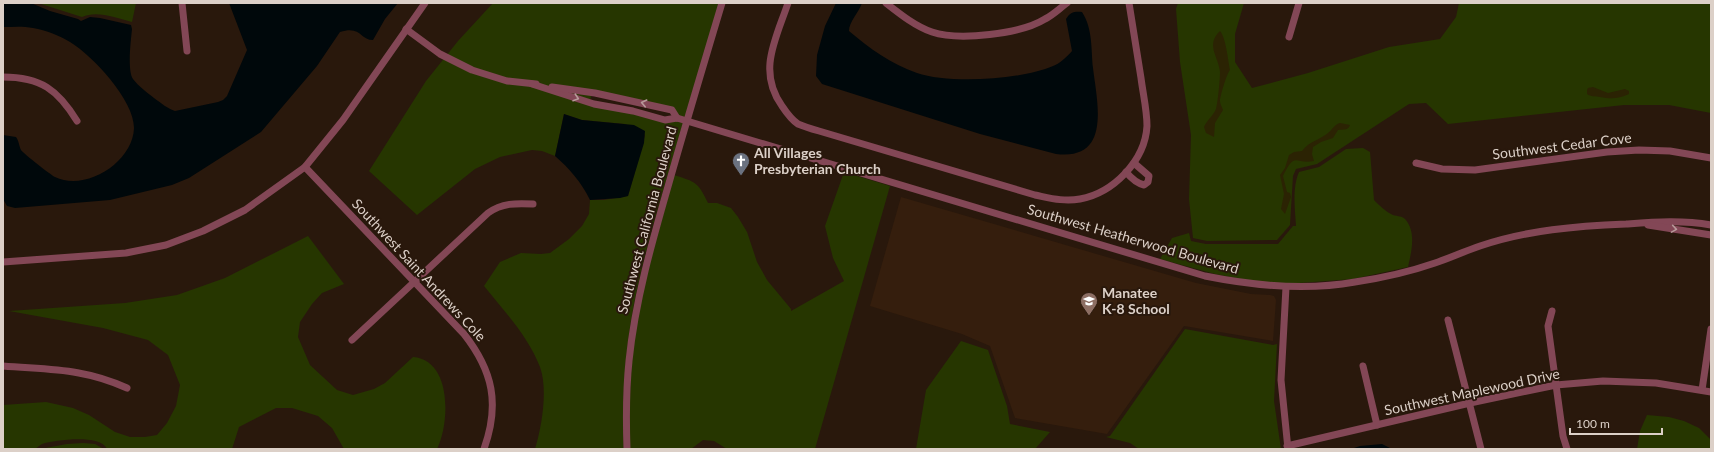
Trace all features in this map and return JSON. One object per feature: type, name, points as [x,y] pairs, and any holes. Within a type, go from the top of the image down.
[{"type":"street","points":[[182,3],[187,51]]},
{"type":"street","points":[[3,262],[126,254],[166,244],[203,231],[245,210],[305,167],[343,120],[425,3]]},
{"type":"street","name":"Southwest California Boulevard","points":[[627,449],[626,410],[629,361],[634,321],[644,274],[722,3]]},
{"type":"street","points":[[788,3],[770,56],[769,76],[774,95],[797,124],[990,182],[1058,200],[1079,199],[1099,194],[1116,182],[1134,163],[1144,141],[1147,127],[1145,107],[1129,3]]},
{"type":"street","points":[[886,3],[907,19],[932,32],[954,37],[1018,31],[1044,20],[1067,3]]},
{"type":"street","points":[[1289,37],[1298,3]]},
{"type":"street","name":"Southwest Heatherwood Boulevard","points":[[406,29],[440,54],[472,70],[507,81],[605,95],[672,110],[677,118]]},
{"type":"street","points":[[3,77],[17,77],[31,80],[46,86],[58,94],[68,106],[77,122]]},
{"type":"street","name":"Southwest Heatherwood Boulevard","points":[[532,84],[603,106],[632,111],[665,120],[677,118],[1205,276],[1244,284],[1286,287],[1354,282],[1434,264],[1480,246],[1524,234],[1576,226],[1664,221],[1696,222],[1711,225]]},
{"type":"street","points":[[603,106],[605,95]]},
{"type":"street","name":"Southwest Cedar Cove","points":[[1416,163],[1442,169],[1475,170],[1607,152],[1639,150],[1670,151],[1711,158]]},
{"type":"street","points":[[1126,172],[1133,180],[1141,184],[1144,185],[1148,182],[1149,176],[1134,163]]},
{"type":"street","name":"Southwest Saint Andrews Cole","points":[[305,167],[464,334],[477,351],[486,370],[493,406],[490,432],[484,449]]},
{"type":"street","points":[[352,340],[494,209],[511,203],[533,204]]},
{"type":"street","name":"Southwest Heatherwood Boulevard","points":[[1638,223],[1711,235]]},
{"type":"street","points":[[1286,287],[1281,380],[1287,448]]},
{"type":"street","points":[[1552,311],[1548,326],[1563,436],[1567,449]]},
{"type":"street","points":[[1448,320],[1481,449]]},
{"type":"street","points":[[1702,390],[1711,329]]},
{"type":"street","points":[[3,366],[68,370],[107,378],[127,388]]},
{"type":"street","points":[[1363,366],[1377,426]]},
{"type":"street","name":"Southwest Maplewood Drive","points":[[1287,448],[1470,403],[1556,385],[1603,381],[1656,383],[1711,392]]},
{"type":"shaded area","points":[[3,3],[31,3],[81,21],[90,17],[131,25],[130,69],[133,79],[140,87],[154,98],[175,111],[218,102],[227,96],[247,50],[229,3],[398,3],[385,19],[373,40],[365,38],[356,31],[352,30],[340,32],[317,66],[261,132],[189,178],[172,185],[110,200],[15,208],[7,206],[3,199],[3,135],[16,137],[23,152],[55,177],[67,181],[93,177],[106,171],[126,152],[132,140],[134,128],[132,117],[120,92],[90,57],[70,42],[57,35],[29,27],[3,27]]},
{"type":"shaded area","points":[[836,3],[862,3],[849,28],[849,31],[872,49],[898,65],[917,73],[947,79],[985,79],[1022,75],[1058,64],[1072,51],[1066,19],[1073,12],[1082,12],[1090,32],[1097,97],[1097,126],[1093,139],[1086,148],[1074,154],[1056,154],[980,134],[822,84],[816,76],[817,55],[825,26]]},
{"type":"shaded area","points":[[564,114],[582,120],[634,125],[645,131],[644,143],[628,196],[590,200],[575,176],[555,156]]},
{"type":"shaded area","name":"Manatee K-8 School","points":[[901,197],[1196,283],[1251,294],[1274,296],[1276,300],[1273,341],[1184,326],[1107,434],[1015,418],[990,346],[962,334],[870,306]]},
{"type":"shaded area","points":[[1382,444],[1392,449],[1351,449],[1360,446]]},
{"type":"green space","points":[[38,3],[136,3],[132,22],[100,14],[82,17]]},
{"type":"green space","points":[[493,3],[719,3],[685,117],[611,97],[592,94],[590,100],[683,123],[647,246],[631,321],[624,385],[624,449],[535,449],[540,430],[544,397],[544,386],[540,367],[522,334],[484,286],[500,262],[521,253],[550,253],[569,239],[582,226],[589,214],[590,200],[604,200],[628,196],[645,135],[625,124],[582,120],[564,114],[555,156],[542,151],[532,150],[500,157],[475,169],[417,215],[369,171],[426,81],[458,41]]},
{"type":"green space","points":[[1178,3],[1244,3],[1235,34],[1235,62],[1252,88],[1308,73],[1389,47],[1440,39],[1456,17],[1459,3],[1711,3],[1711,113],[1669,105],[1624,105],[1448,124],[1426,103],[1409,104],[1317,164],[1296,169],[1293,176],[1290,225],[1277,240],[1207,241],[1193,238],[1189,199],[1191,135],[1180,62],[1176,9]]},
{"type":"green space","points":[[1363,148],[1370,152],[1374,200],[1389,213],[1402,217],[1409,224],[1412,243],[1408,267],[1353,279],[1286,284],[1251,281],[1215,274],[1160,259],[1172,238],[1189,233],[1191,241],[1206,244],[1278,244],[1293,226],[1296,226],[1295,185],[1299,172],[1319,167],[1346,149]]},
{"type":"green space","points":[[844,172],[890,186],[815,449],[727,449],[714,441],[703,440],[691,449],[630,449],[630,385],[637,322],[649,266],[674,175],[692,181],[696,184],[702,191],[708,203],[717,203],[731,208],[747,232],[757,262],[767,280],[791,309],[791,311],[844,281],[833,258],[825,226]]},
{"type":"green space","points":[[308,236],[344,284],[322,293],[312,304],[300,322],[298,337],[310,365],[337,390],[353,395],[374,389],[385,383],[413,357],[426,361],[435,369],[441,381],[444,394],[444,424],[437,449],[344,449],[332,428],[318,416],[292,408],[276,408],[239,427],[232,449],[107,449],[103,444],[96,441],[77,439],[49,442],[31,450],[3,449],[3,405],[46,402],[73,408],[89,415],[115,432],[130,437],[145,437],[157,435],[167,423],[176,406],[180,385],[168,355],[148,340],[103,328],[9,311],[125,303],[177,295],[225,278]]},
{"type":"green space","points":[[1185,329],[1273,345],[1277,344],[1274,401],[1281,449],[1139,449],[1130,443],[1106,437],[1110,436]]},
{"type":"green space","points":[[961,341],[988,350],[1007,406],[1010,424],[1050,432],[1035,449],[916,449],[926,390]]},
{"type":"green space","points":[[1647,415],[1669,417],[1684,421],[1699,428],[1711,440],[1711,449],[1637,449],[1640,431]]},
{"type":"green space","points":[[67,444],[95,444],[104,449],[40,449]]},
{"type":"sand","points":[[1220,31],[1225,44],[1230,70],[1221,94],[1220,102],[1223,110],[1215,123],[1214,137],[1206,133],[1204,127],[1217,106],[1220,72],[1213,46],[1216,36]]},
{"type":"sand","points":[[1593,87],[1608,93],[1625,89],[1629,91],[1629,94],[1618,98],[1611,98],[1587,94],[1588,88]]},
{"type":"sand","points":[[1340,123],[1350,125],[1347,129],[1338,130],[1333,138],[1321,142],[1313,147],[1312,154],[1314,161],[1307,162],[1296,160],[1293,161],[1287,168],[1283,176],[1287,192],[1290,193],[1291,197],[1285,214],[1281,209],[1284,194],[1280,175],[1285,168],[1289,155],[1294,152],[1302,151],[1308,145],[1330,132]]},
{"type":"place","name":"All Villages Presbyterian Church","points":[[741,176]]},
{"type":"place","name":"Manatee K-8 School","points":[[1089,316]]}]
